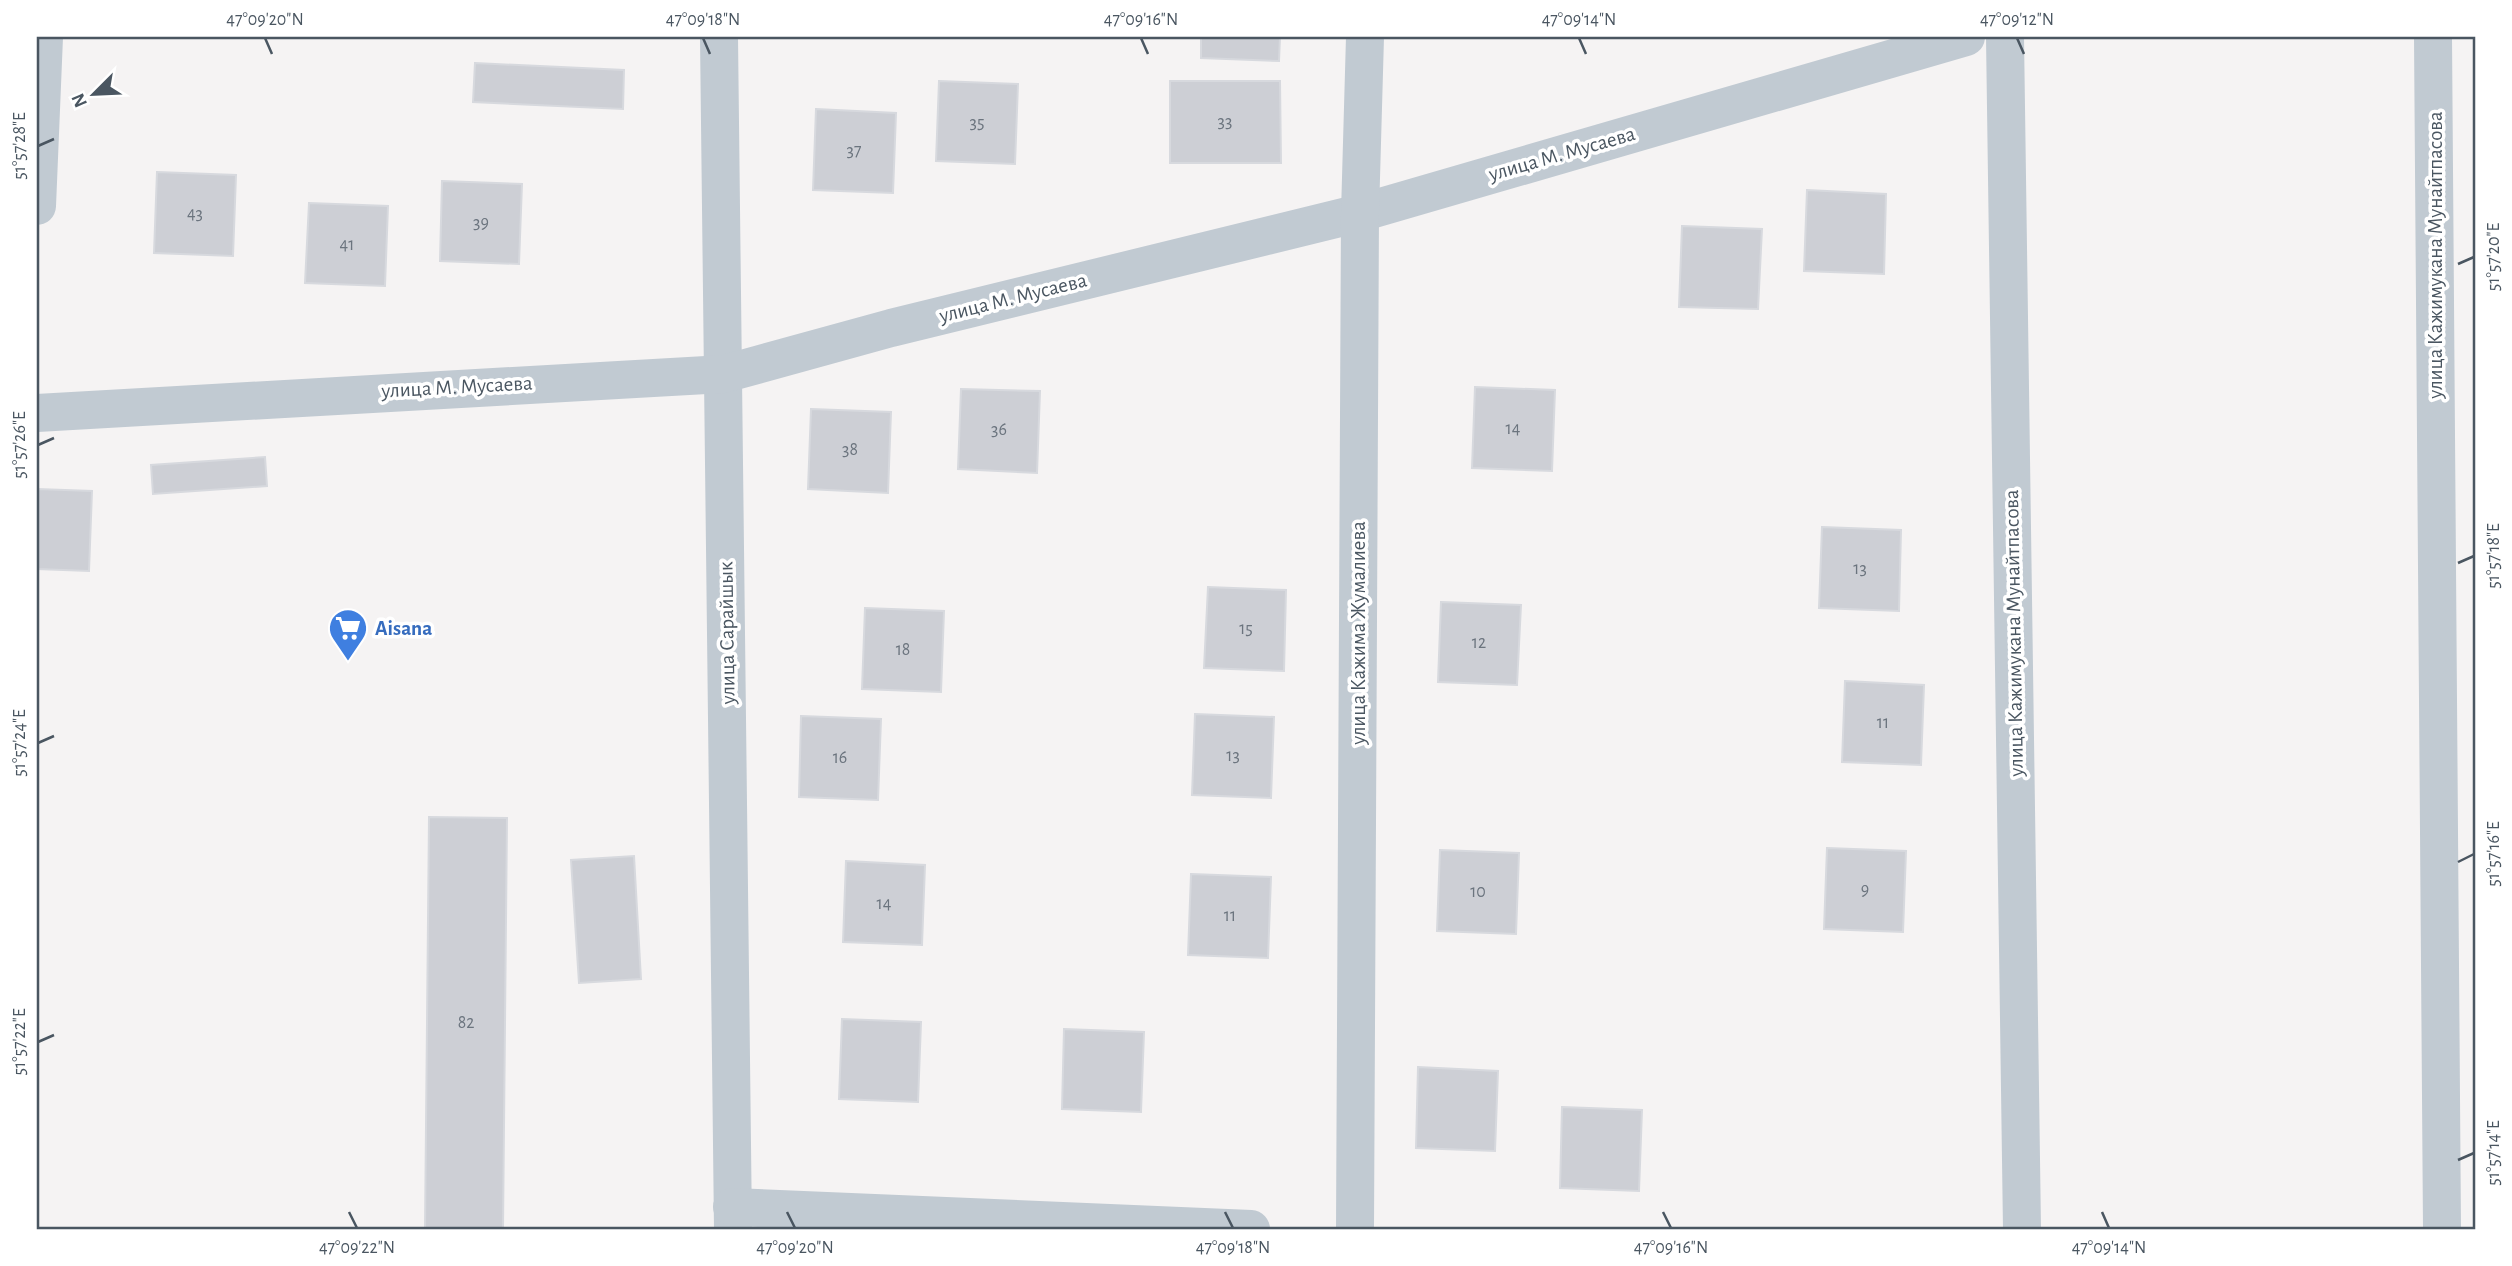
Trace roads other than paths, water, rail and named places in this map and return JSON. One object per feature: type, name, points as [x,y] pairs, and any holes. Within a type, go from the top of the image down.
[{"type":"street","points":[[37,206],[44,37]]},
{"type":"street","name":"улица Сарайшык","points":[[719,37],[732,1218]]},
{"type":"street","name":"улица Кажима Жумалиева","points":[[1355,1229],[1360,213],[1365,37]]},
{"type":"street","name":"улица М. Мусаева","points":[[37,413],[724,374],[891,328],[1360,213],[1966,37]]},
{"type":"street","name":"улица Кажимукана Мунайтпасова","points":[[2006,37],[2022,1229]]},
{"type":"street","name":"улица Кажимукана Мунайтпасова","points":[[2433,37],[2442,1229]]},
{"type":"street","points":[[732,1218],[1251,1229]]},
{"type":"place","name":"Aisana","points":[[348,662]]}]
